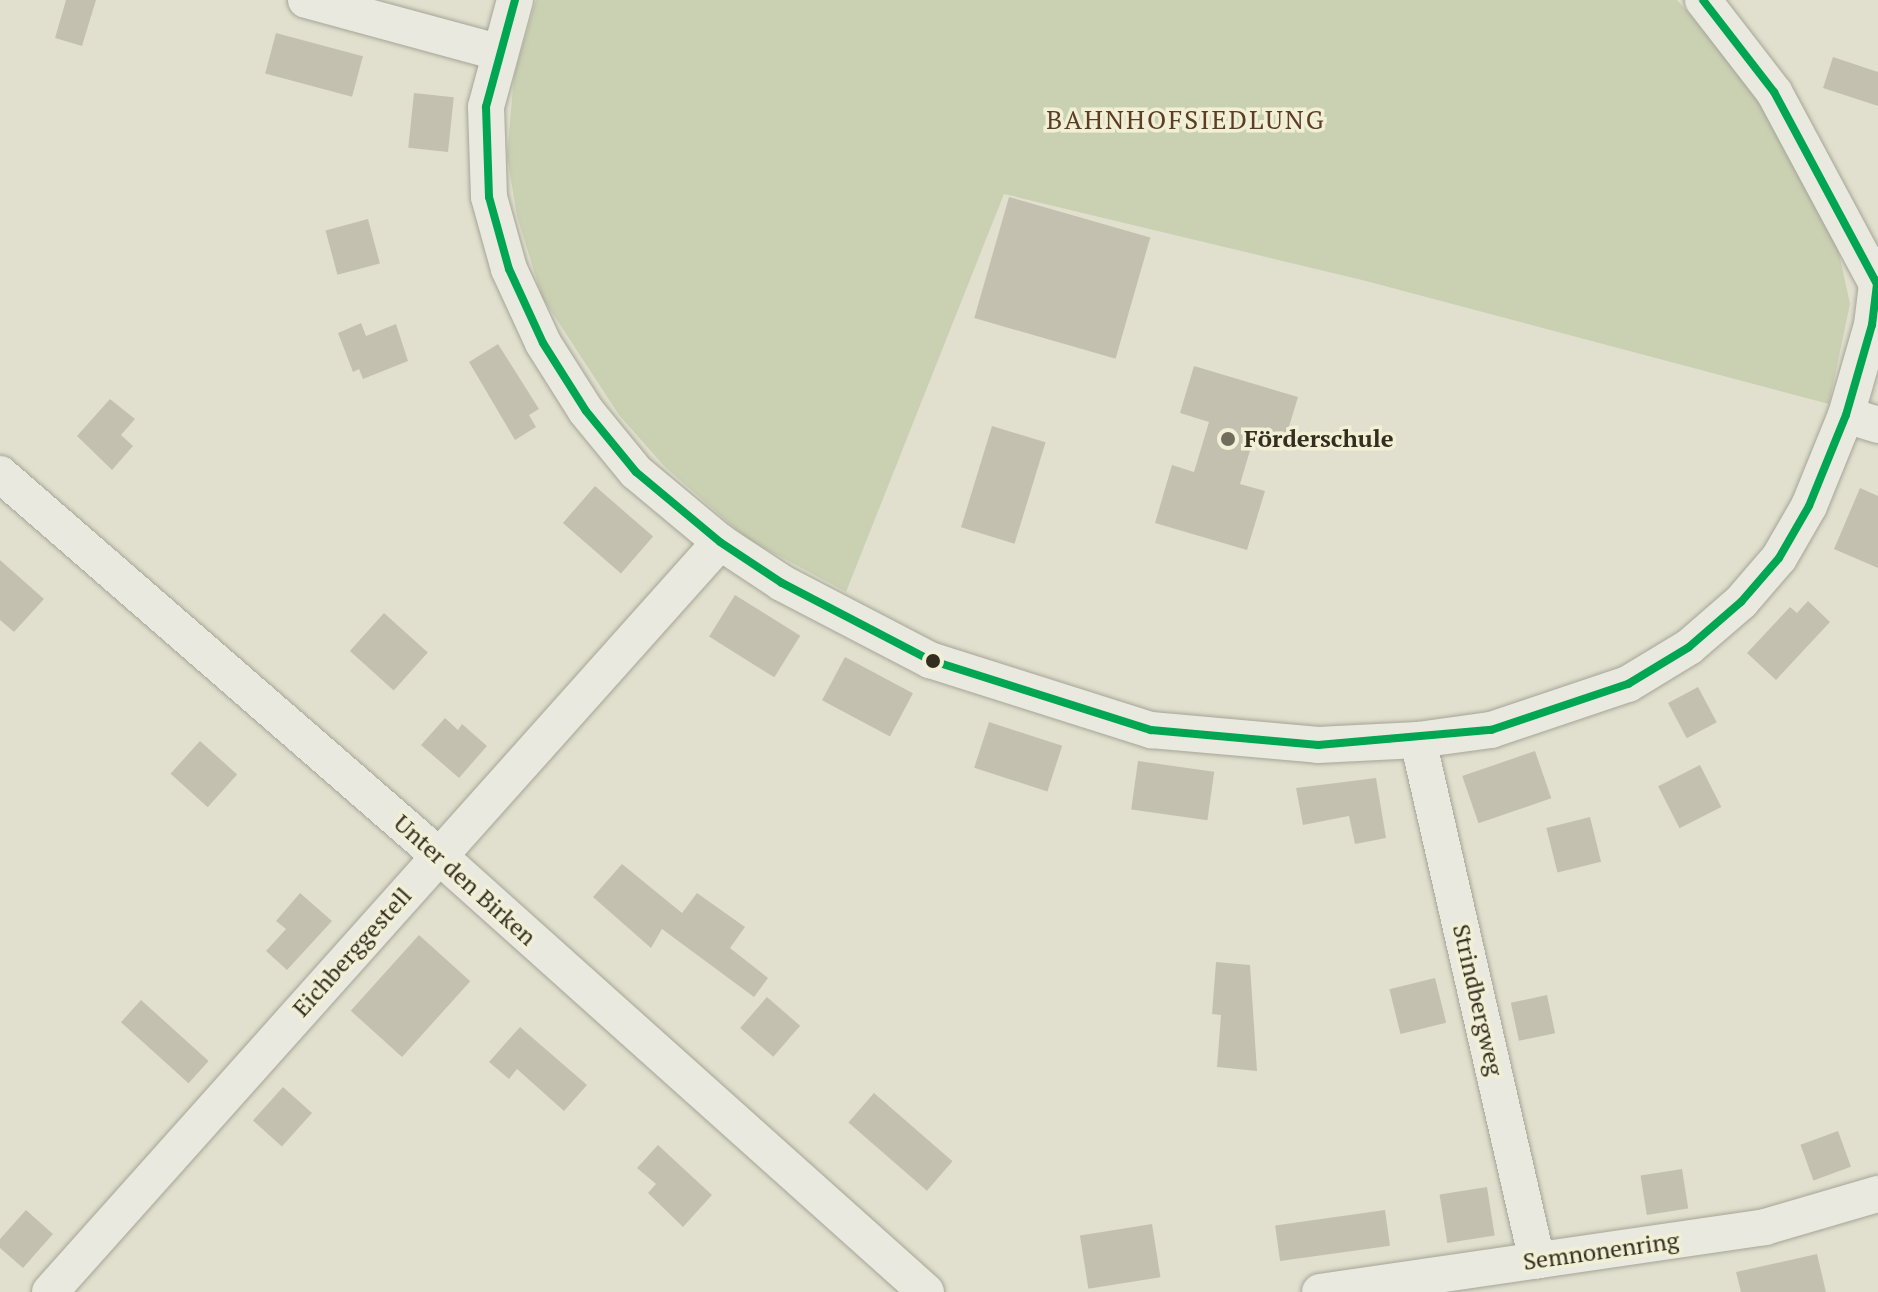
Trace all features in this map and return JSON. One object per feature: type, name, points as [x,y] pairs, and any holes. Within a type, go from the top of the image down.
[{"type":"street","points":[[306,0],[497,52]]},
{"type":"street","points":[[515,0],[497,52],[486,107],[489,197],[509,269],[543,343],[596,424],[636,472],[720,542],[839,616],[930,660],[1072,709],[1151,730],[1249,742],[1418,740],[1491,730],[1566,708],[1628,684],[1689,647],[1741,602],[1779,558],[1862,420],[1878,284],[1774,92],[1703,0]]},
{"type":"street","name":"Unter den Birken","points":[[0,474],[438,855],[926,1292]]},
{"type":"street","name":"Eichberggestell","points":[[50,1292],[720,542]]},
{"type":"street","name":"Strindbergweg","points":[[1418,740],[1537,1261]]},
{"type":"street","name":"Semnonenring","points":[[1320,1292],[1765,1227],[1878,1194]]},
{"type":"green space","points":[[536,0],[1677,0],[1752,85],[1836,239],[1850,304],[1829,404],[1362,280],[1004,194],[846,592],[746,538],[664,466],[619,415],[542,297],[517,216],[507,156],[514,76]]},
{"type":"building","points":[[66,0],[96,0],[82,46],[55,38]]},
{"type":"building","points":[[276,33],[363,56],[352,97],[265,74]]},
{"type":"building","points":[[1833,57],[1878,72],[1878,106],[1823,88]]},
{"type":"building","points":[[414,93],[454,97],[448,152],[408,148]]},
{"type":"building","points":[[1009,197],[1150,238],[1116,359],[974,318]]},
{"type":"building","points":[[368,219],[380,263],[337,275],[325,230]]},
{"type":"building","points":[[361,323],[366,336],[396,324],[408,361],[363,379],[359,369],[353,372],[338,333]]},
{"type":"building","points":[[498,344],[539,409],[529,415],[536,427],[515,440],[469,362]]},
{"type":"building","points":[[1194,366],[1298,397],[1284,443],[1255,434],[1240,484],[1265,491],[1247,550],[1155,523],[1172,465],[1194,472],[1209,422],[1180,413]]},
{"type":"building","points":[[110,399],[135,419],[121,435],[133,446],[112,470],[77,436]]},
{"type":"building","points":[[992,426],[1046,442],[1015,544],[961,527]]},
{"type":"building","points":[[595,486],[653,537],[621,573],[563,523]]},
{"type":"building","points":[[1860,488],[1878,496],[1878,568],[1834,549]]},
{"type":"building","points":[[0,560],[44,599],[14,632],[0,620]]},
{"type":"building","points":[[735,595],[800,636],[774,677],[709,637]]},
{"type":"building","points":[[1808,601],[1830,622],[1776,680],[1747,653],[1790,607],[1797,613]]},
{"type":"building","points":[[384,613],[428,652],[394,690],[350,651]]},
{"type":"building","points":[[845,657],[913,693],[890,736],[822,700]]},
{"type":"building","points":[[1698,687],[1717,722],[1687,738],[1668,703]]},
{"type":"building","points":[[445,718],[458,730],[462,724],[487,746],[459,778],[421,745]]},
{"type":"building","points":[[989,722],[1062,746],[1047,791],[974,768]]},
{"type":"building","points":[[200,741],[237,774],[208,807],[171,774]]},
{"type":"building","points":[[1535,751],[1551,798],[1478,823],[1462,776]]},
{"type":"building","points":[[1138,761],[1214,772],[1207,820],[1131,810]]},
{"type":"building","points":[[1700,765],[1721,807],[1679,828],[1658,786]]},
{"type":"building","points":[[1376,778],[1386,838],[1355,844],[1349,816],[1303,825],[1296,788]]},
{"type":"building","points":[[1590,817],[1601,862],[1557,873],[1546,828]]},
{"type":"building","points":[[622,864],[682,913],[697,893],[745,927],[730,948],[768,978],[754,997],[662,929],[651,948],[593,897]]},
{"type":"building","points":[[300,893],[332,921],[287,970],[266,951],[286,929],[276,921]]},
{"type":"building","points":[[419,935],[470,981],[402,1057],[351,1011]]},
{"type":"building","points":[[1216,962],[1250,965],[1257,1071],[1217,1067],[1221,1015],[1212,1014]]},
{"type":"building","points":[[1435,978],[1446,1023],[1401,1034],[1389,989]]},
{"type":"building","points":[[1547,995],[1555,1033],[1519,1041],[1511,1003]]},
{"type":"building","points":[[767,997],[800,1026],[773,1057],[740,1028]]},
{"type":"building","points":[[141,1000],[209,1061],[189,1083],[121,1022]]},
{"type":"building","points":[[520,1027],[587,1085],[564,1111],[517,1069],[509,1079],[489,1062]]},
{"type":"building","points":[[283,1087],[312,1113],[282,1147],[253,1120]]},
{"type":"building","points":[[874,1093],[952,1161],[927,1191],[848,1122]]},
{"type":"building","points":[[1838,1131],[1851,1167],[1813,1180],[1800,1145]]},
{"type":"building","points":[[658,1145],[712,1195],[683,1227],[648,1193],[656,1184],[637,1168]]},
{"type":"building","points":[[1682,1169],[1688,1209],[1647,1215],[1641,1176]]},
{"type":"building","points":[[1487,1187],[1495,1235],[1447,1243],[1440,1195]]},
{"type":"building","points":[[26,1210],[53,1234],[23,1268],[0,1248],[0,1239]]},
{"type":"building","points":[[1385,1210],[1390,1246],[1280,1261],[1275,1225]]},
{"type":"building","points":[[1152,1224],[1160,1277],[1088,1289],[1080,1235]]},
{"type":"building","points":[[1817,1254],[1826,1292],[1741,1292],[1736,1272]]},
{"type":"transit line","points":[[515,0],[486,107],[489,197],[509,269],[543,343],[586,411],[636,472],[720,542],[782,583],[930,660],[1151,730],[1318,745],[1491,730],[1628,684],[1689,647],[1741,602],[1779,558],[1809,506],[1846,415],[1872,325],[1877,284],[1774,92],[1703,0]]},
{"type":"place","name":"Förderschule","points":[[1228,439]]},
{"type":"district","name":"BAHNHOFSIEDLUNG","points":[[1186,120]]}]
